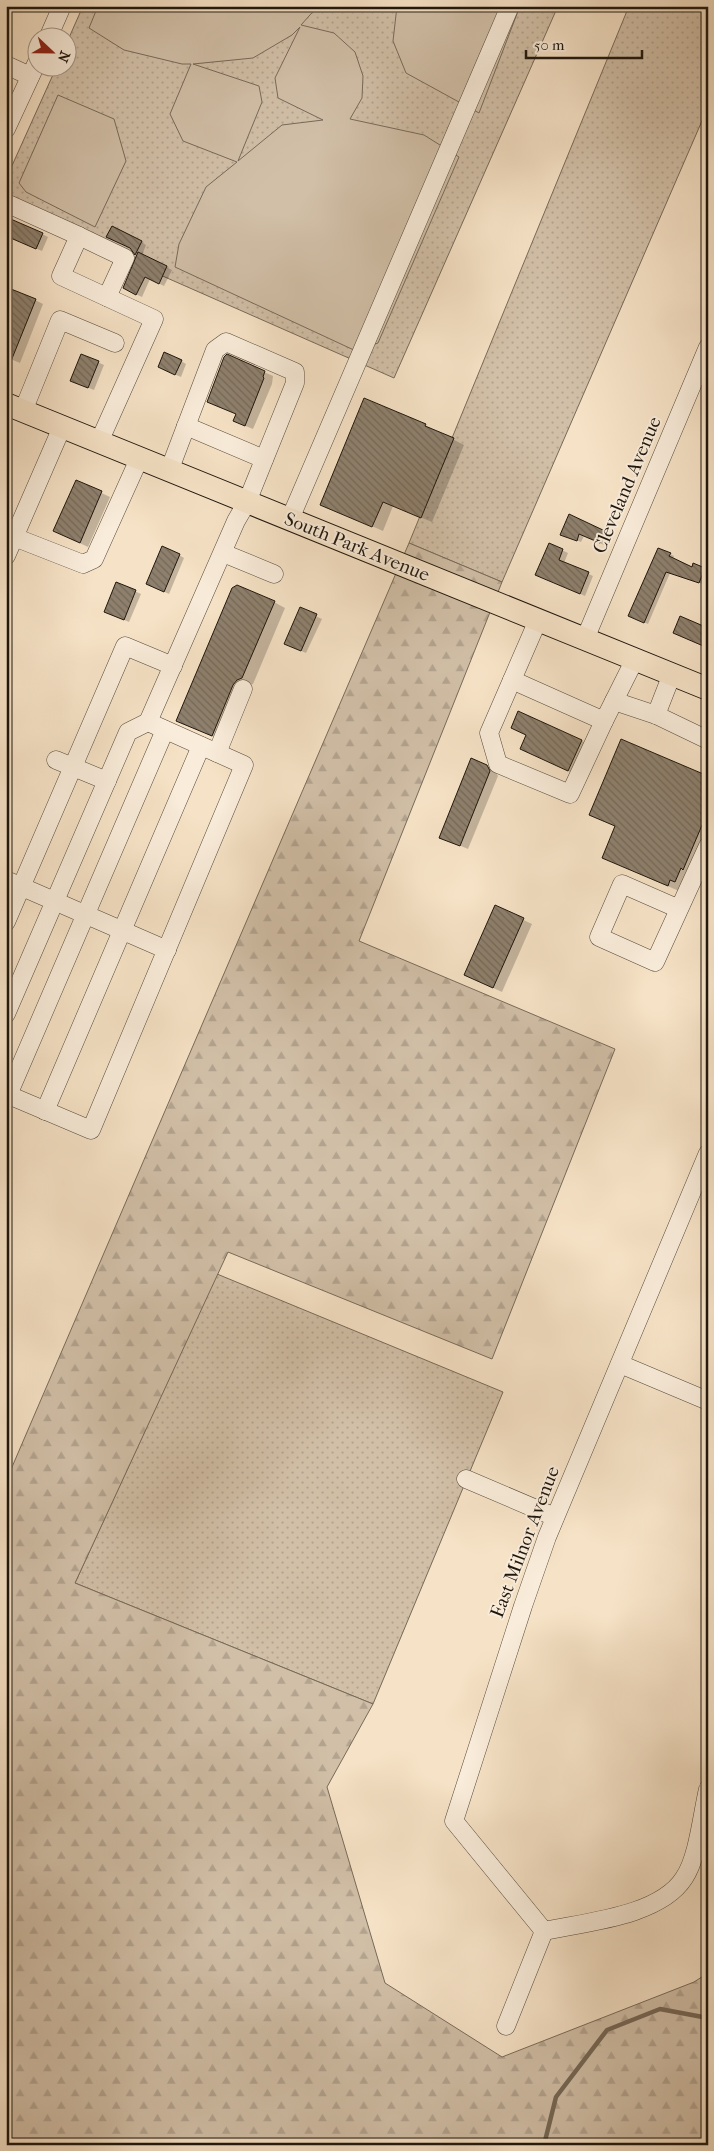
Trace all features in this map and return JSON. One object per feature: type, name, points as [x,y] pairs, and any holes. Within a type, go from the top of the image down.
[{"type":"main road","name":"South Park Avenue","points":[[15,408],[708,688]]},
{"type":"street","points":[[52,28],[62,6]]},
{"type":"street","points":[[290,520],[510,6]]},
{"type":"street","points":[[6,65],[28,67]]},
{"type":"street","points":[[6,129],[29,78]]},
{"type":"street","points":[[6,204],[125,258],[107,297]]},
{"type":"street","points":[[79,236],[60,276],[154,319],[99,442]]},
{"type":"street","points":[[15,408],[60,320],[115,343]]},
{"type":"street","points":[[6,1014],[128,732],[148,722],[246,502],[295,383],[295,372],[226,342],[215,350],[169,471]]},
{"type":"street","name":"Cleveland Avenue","points":[[585,639],[708,347]]},
{"type":"street","points":[[186,426],[264,459]]},
{"type":"street","points":[[6,556],[62,427]]},
{"type":"street","points":[[14,537],[82,564],[94,559],[139,459]]},
{"type":"street","points":[[223,553],[274,574]]},
{"type":"street","points":[[538,620],[488,733],[498,764],[570,794],[635,659]]},
{"type":"street","points":[[6,922],[14,884],[73,767],[125,646],[173,666]]},
{"type":"street","points":[[656,716],[672,674]]},
{"type":"street","points":[[512,680],[604,721]]},
{"type":"street","points":[[45,1110],[122,930],[209,750],[243,689]]},
{"type":"street","points":[[614,701],[656,716],[708,740]]},
{"type":"street","points":[[148,722],[244,766],[91,1130],[7,1094],[165,730]]},
{"type":"street","points":[[56,760],[106,781]]},
{"type":"street","points":[[679,909],[622,884],[599,937],[655,962],[708,846]]},
{"type":"street","points":[[14,884],[167,950]]},
{"type":"street","name":"East Milnor Avenue","points":[[544,1931],[454,1821],[522,1606],[555,1517],[708,1153]]},
{"type":"street","points":[[620,1364],[708,1401]]},
{"type":"street","points":[[466,1479],[555,1517]]},
{"type":"street","points":[[506,2026],[544,1931],[643,1910],[673,1891],[684,1878],[692,1862],[708,1789]]},
{"type":"green space","points":[[83,6],[558,6],[394,378],[6,207],[6,179],[51,78],[78,78],[78,28],[73,28]]},
{"type":"green space","points":[[98,6],[318,6],[301,25],[334,33],[355,52],[363,76],[362,98],[350,119],[424,135],[459,157],[378,343],[356,351],[175,267],[179,244],[206,187],[237,162],[183,141],[170,114],[191,64],[182,64],[124,50],[89,28]],"holes":[[[300,27],[275,78],[278,98],[323,120],[282,125],[238,161],[262,102],[259,86],[193,64],[253,58],[292,35]]]},
{"type":"green space","points":[[397,6],[520,6],[479,113],[406,73],[393,41]]},
{"type":"green space","points":[[629,6],[708,6],[708,107],[502,582],[409,543]]},
{"type":"green space","points":[[58,95],[114,119],[126,161],[95,227],[26,192],[19,183]]},
{"type":"green space","points":[[409,543],[502,582],[359,941],[615,1049],[492,1359],[228,1252],[75,1583],[373,1704],[327,1787],[385,1983],[502,2057],[694,1982],[708,1973],[708,2145],[6,2145],[6,1481]]},
{"type":"green space","points":[[217,1274],[503,1392],[373,1704],[75,1583]]},
{"type":"building","points":[[6,217],[43,233],[36,249],[6,236]]},
{"type":"building","points":[[112,226],[142,241],[135,255],[130,248],[106,237]]},
{"type":"building","points":[[138,252],[167,266],[159,284],[145,277],[136,295],[123,288]]},
{"type":"building","points":[[6,287],[36,299],[7,371],[6,371]]},
{"type":"building","points":[[164,352],[182,360],[175,375],[158,367]]},
{"type":"building","points":[[81,354],[99,361],[88,388],[70,381]]},
{"type":"building","points":[[227,354],[265,371],[245,426],[233,421],[236,414],[207,402],[224,357]]},
{"type":"building","points":[[364,398],[454,438],[421,518],[383,502],[372,527],[320,505]]},
{"type":"building","points":[[76,480],[102,491],[80,543],[53,531]]},
{"type":"building","points":[[569,514],[605,531],[600,543],[579,534],[577,541],[560,535]]},
{"type":"building","points":[[549,543],[563,549],[559,560],[589,572],[580,594],[535,575]]},
{"type":"building","points":[[162,546],[180,554],[164,592],[146,584]]},
{"type":"building","points":[[658,548],[671,553],[669,556],[692,567],[693,563],[705,568],[699,583],[666,572],[644,623],[628,616]]},
{"type":"building","points":[[116,582],[136,590],[124,620],[104,612]]},
{"type":"building","points":[[237,585],[275,601],[242,678],[233,685],[212,736],[176,721],[232,588]]},
{"type":"building","points":[[300,607],[317,614],[301,651],[284,644]]},
{"type":"building","points":[[680,616],[708,628],[708,648],[673,633]]},
{"type":"building","points":[[518,711],[582,740],[568,771],[520,749],[526,735],[511,728]]},
{"type":"building","points":[[621,739],[708,776],[708,811],[683,870],[681,868],[675,882],[670,880],[668,886],[602,858],[615,826],[589,815]]},
{"type":"building","points":[[471,758],[487,765],[490,771],[460,846],[439,838]]},
{"type":"building","points":[[495,905],[524,918],[493,988],[464,975]]},
{"type":"waterway","points":[[546,2145],[545,2141],[556,2097],[607,2030],[660,2009],[708,2018]]}]
